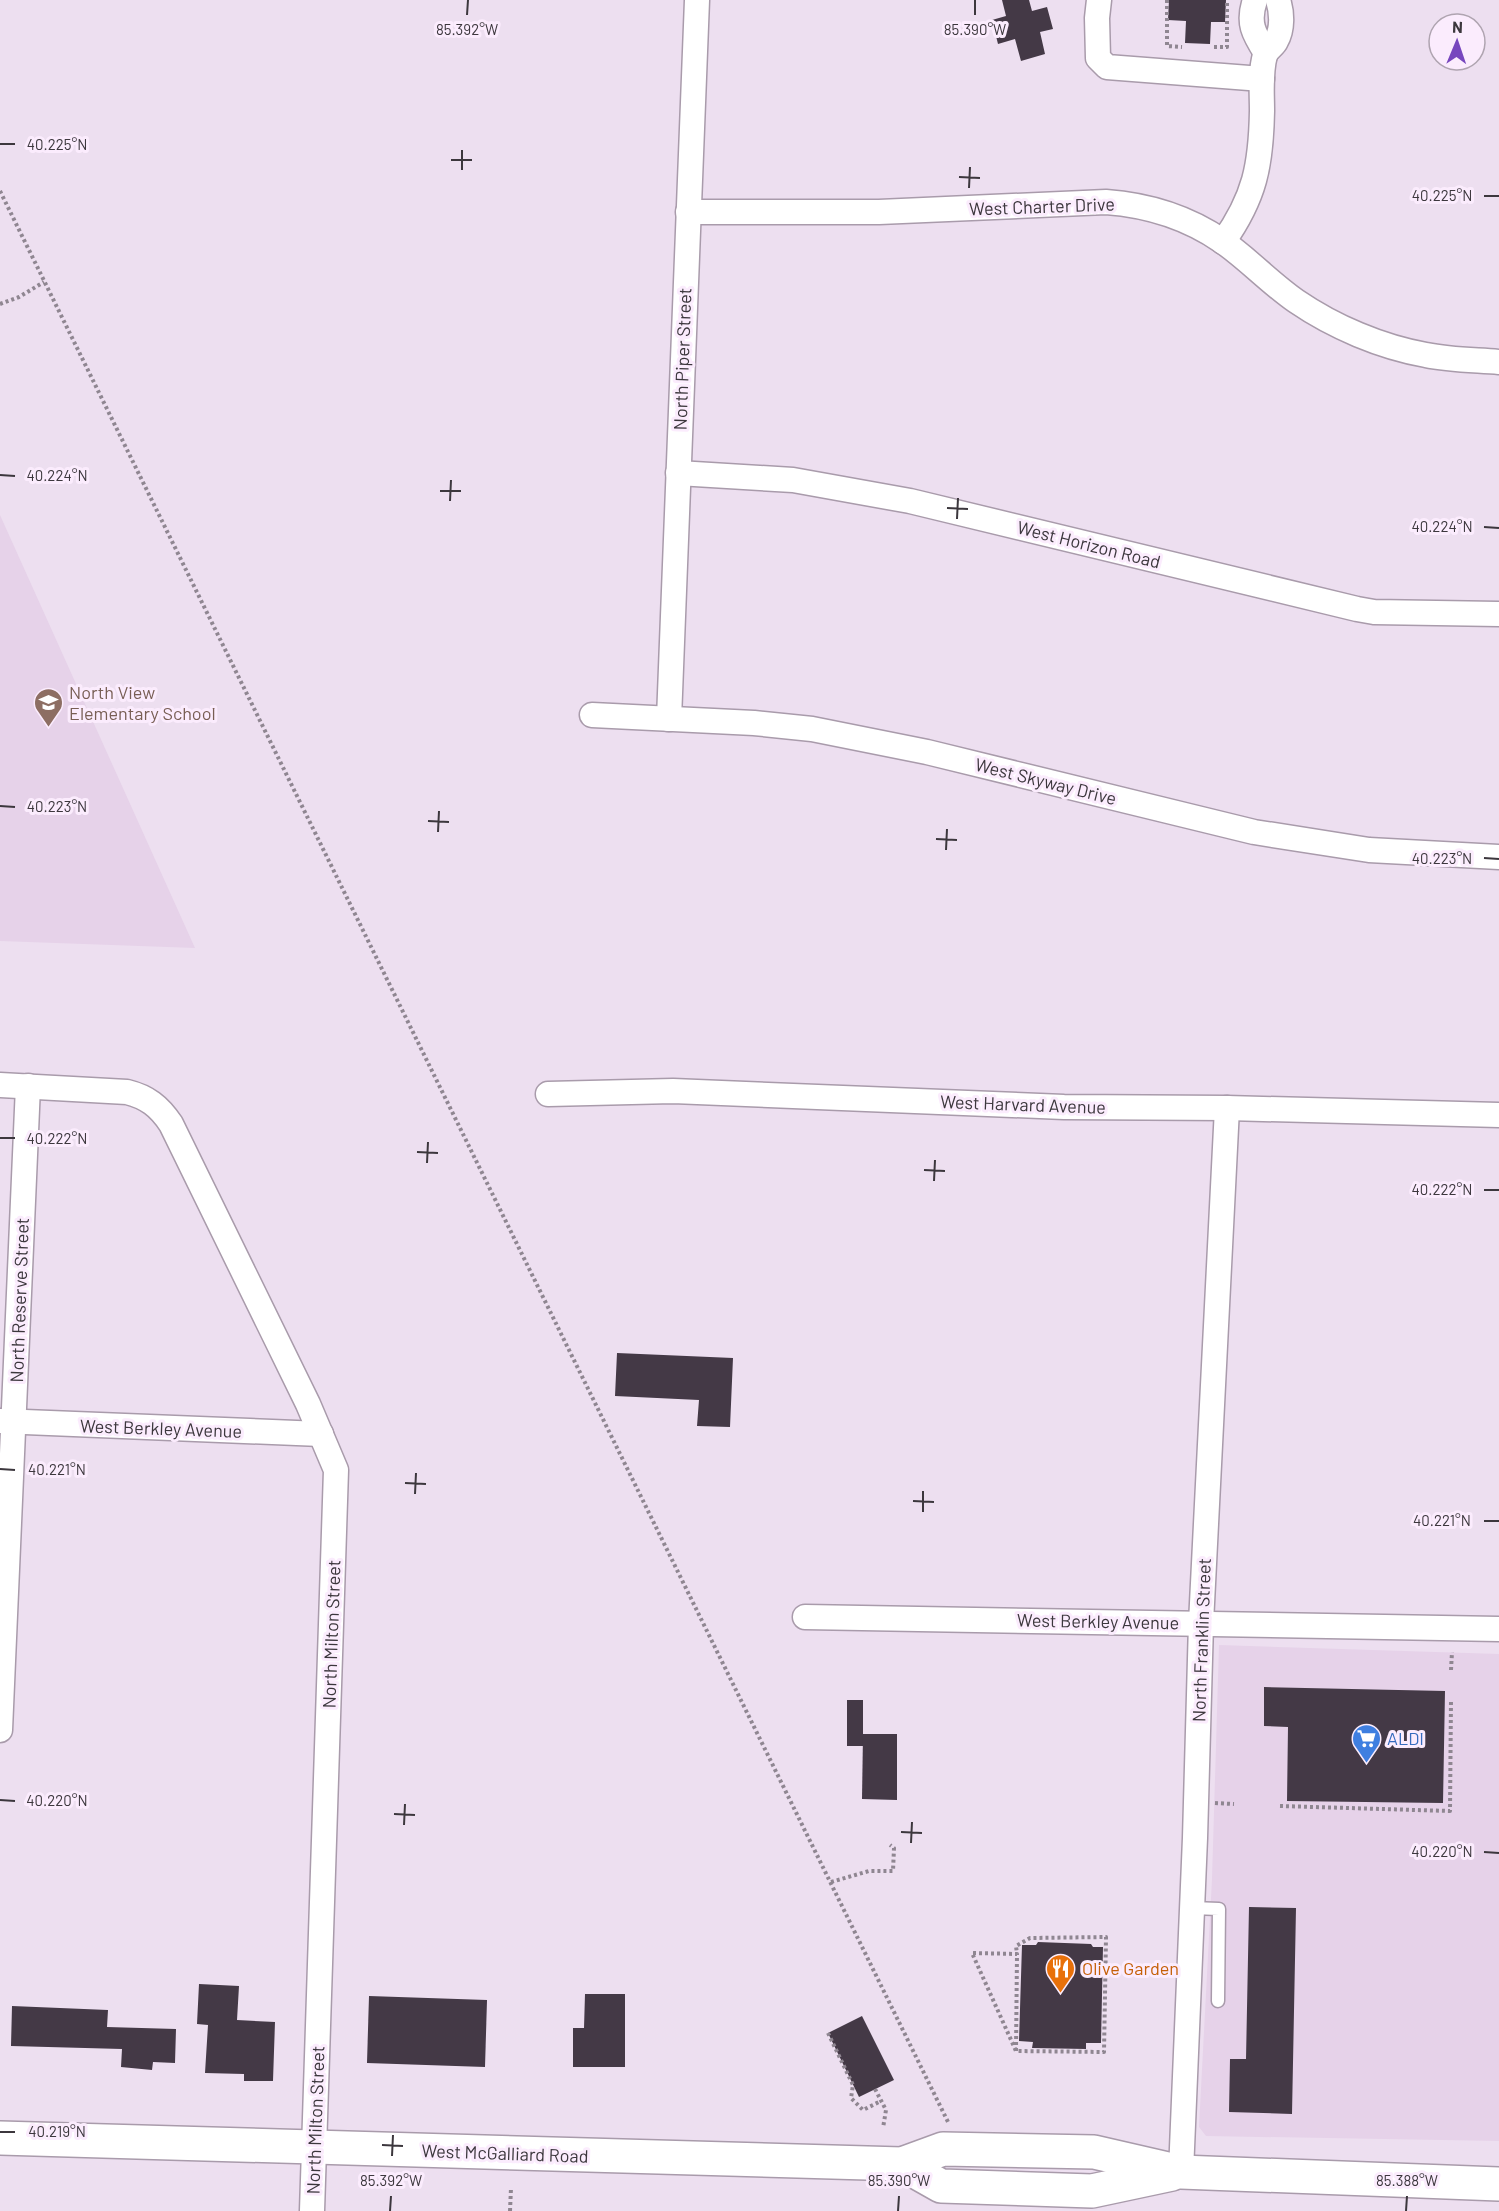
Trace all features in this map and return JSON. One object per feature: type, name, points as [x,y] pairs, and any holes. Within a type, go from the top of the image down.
[{"type":"main road","name":"West McGalliard Road","points":[[0,2138],[902,2164],[941,2186],[1092,2191],[1181,2172],[1499,2184]]},
{"type":"street","name":"North Piper Street","points":[[669,719],[697,0]]},
{"type":"street","points":[[1099,0],[1098,58],[1107,67],[1262,79]]},
{"type":"street","points":[[1255,0],[1250,19],[1255,36],[1266,53]]},
{"type":"street","points":[[1223,242],[1237,222],[1256,179],[1261,146],[1262,79],[1266,53],[1276,41],[1282,14],[1278,0]]},
{"type":"street","name":"West Charter Drive","points":[[688,212],[867,212],[1106,202],[1130,204],[1188,221],[1223,242],[1296,300],[1350,331],[1392,347],[1426,355],[1499,362]]},
{"type":"street","name":"West Horizon Road","points":[[678,473],[793,480],[900,499],[1374,612],[1499,614]]},
{"type":"street","name":"West Skyway Drive","points":[[592,715],[754,723],[852,735],[1254,832],[1369,850],[1499,857]]},
{"type":"street","points":[[0,1085],[28,1086]]},
{"type":"street","name":"North Milton Street","points":[[28,1086],[127,1092],[141,1095],[163,1111],[321,1434],[336,1470],[312,2211]]},
{"type":"street","name":"North Reserve Street","points":[[0,1730],[7,1422],[28,1086]]},
{"type":"street","name":"West Harvard Avenue","points":[[548,1094],[673,1091],[1064,1107],[1227,1108],[1499,1115]]},
{"type":"street","name":"North Franklin Street","points":[[1181,2172],[1201,1623],[1227,1108]]},
{"type":"street","name":"West Berkley Avenue","points":[[7,1422],[321,1434]]},
{"type":"street","name":"West Berkley Avenue","points":[[805,1617],[1499,1629]]},
{"type":"lane","points":[[1192,1908],[1219,1909],[1218,2001]]},
{"type":"path","points":[[1167,0],[1167,46],[1182,47]]},
{"type":"path","points":[[1214,47],[1227,47],[1227,0]]},
{"type":"path","points":[[0,191],[950,2125]]},
{"type":"path","points":[[0,304],[19,297],[44,282]]},
{"type":"path","points":[[1451,1671],[1452,1652]]},
{"type":"path","points":[[1280,1806],[1450,1811],[1451,1700]]},
{"type":"path","points":[[1214,1803],[1234,1804]]},
{"type":"path","points":[[831,1882],[870,1871],[893,1871],[894,1848],[890,1845]]},
{"type":"path","points":[[1106,1937],[1104,2052],[1016,2050],[1016,1946],[1030,1938],[1106,1937]]},
{"type":"path","points":[[1016,2050],[972,1953],[1017,1954]]},
{"type":"path","points":[[828,2033],[853,2085],[851,2098],[863,2110],[881,2102]]},
{"type":"path","points":[[875,2089],[885,2110],[883,2128]]},
{"type":"path","points":[[510,2211],[511,2188]]},
{"type":"shaded area","name":"North View Elementary School","points":[[0,515],[195,948],[0,941]]},
{"type":"shaded area","points":[[1219,1645],[1499,1654],[1499,2141],[1206,2136],[1199,2127],[1212,1879]]},
{"type":"building","points":[[1002,0],[1029,0],[1032,11],[1047,7],[1053,29],[1040,32],[1045,54],[1021,61],[1015,39],[998,44],[992,20],[1006,16]]},
{"type":"building","points":[[1169,0],[1226,0],[1225,22],[1211,22],[1210,44],[1185,43],[1186,21],[1168,20]]},
{"type":"building","points":[[617,1353],[733,1358],[730,1427],[697,1426],[699,1400],[615,1396]]},
{"type":"building","name":"ALDI","points":[[1264,1687],[1445,1691],[1443,1803],[1287,1801],[1288,1727],[1264,1726]]},
{"type":"building","points":[[847,1700],[863,1700],[863,1746],[847,1746]]},
{"type":"building","points":[[863,1734],[897,1734],[897,1800],[862,1799]]},
{"type":"building","points":[[1249,1907],[1296,1908],[1292,2114],[1229,2112],[1230,2059],[1246,2059]]},
{"type":"building","name":"Olive Garden","points":[[1038,1942],[1091,1944],[1093,1947],[1103,1947],[1101,2043],[1086,2043],[1086,2049],[1032,2048],[1033,2042],[1019,2041],[1022,1945],[1036,1945]]},
{"type":"building","points":[[199,1984],[239,1986],[237,2020],[275,2022],[273,2081],[244,2081],[244,2074],[205,2073],[208,2025],[197,2024]]},
{"type":"building","points":[[585,1994],[625,1994],[625,2067],[573,2067],[573,2028],[584,2028]]},
{"type":"building","points":[[369,1996],[487,2000],[485,2067],[367,2063]]},
{"type":"building","points":[[12,2006],[108,2010],[107,2027],[176,2029],[175,2063],[153,2062],[152,2070],[121,2067],[122,2049],[11,2046]]},
{"type":"building","points":[[862,2016],[894,2080],[859,2097],[828,2033]]},
{"type":"place","name":"North View Elementary School","points":[[48,728]]},
{"type":"place","name":"ALDI","points":[[1366,1764]]},
{"type":"place","name":"Olive Garden","points":[[1061,1994]]}]
